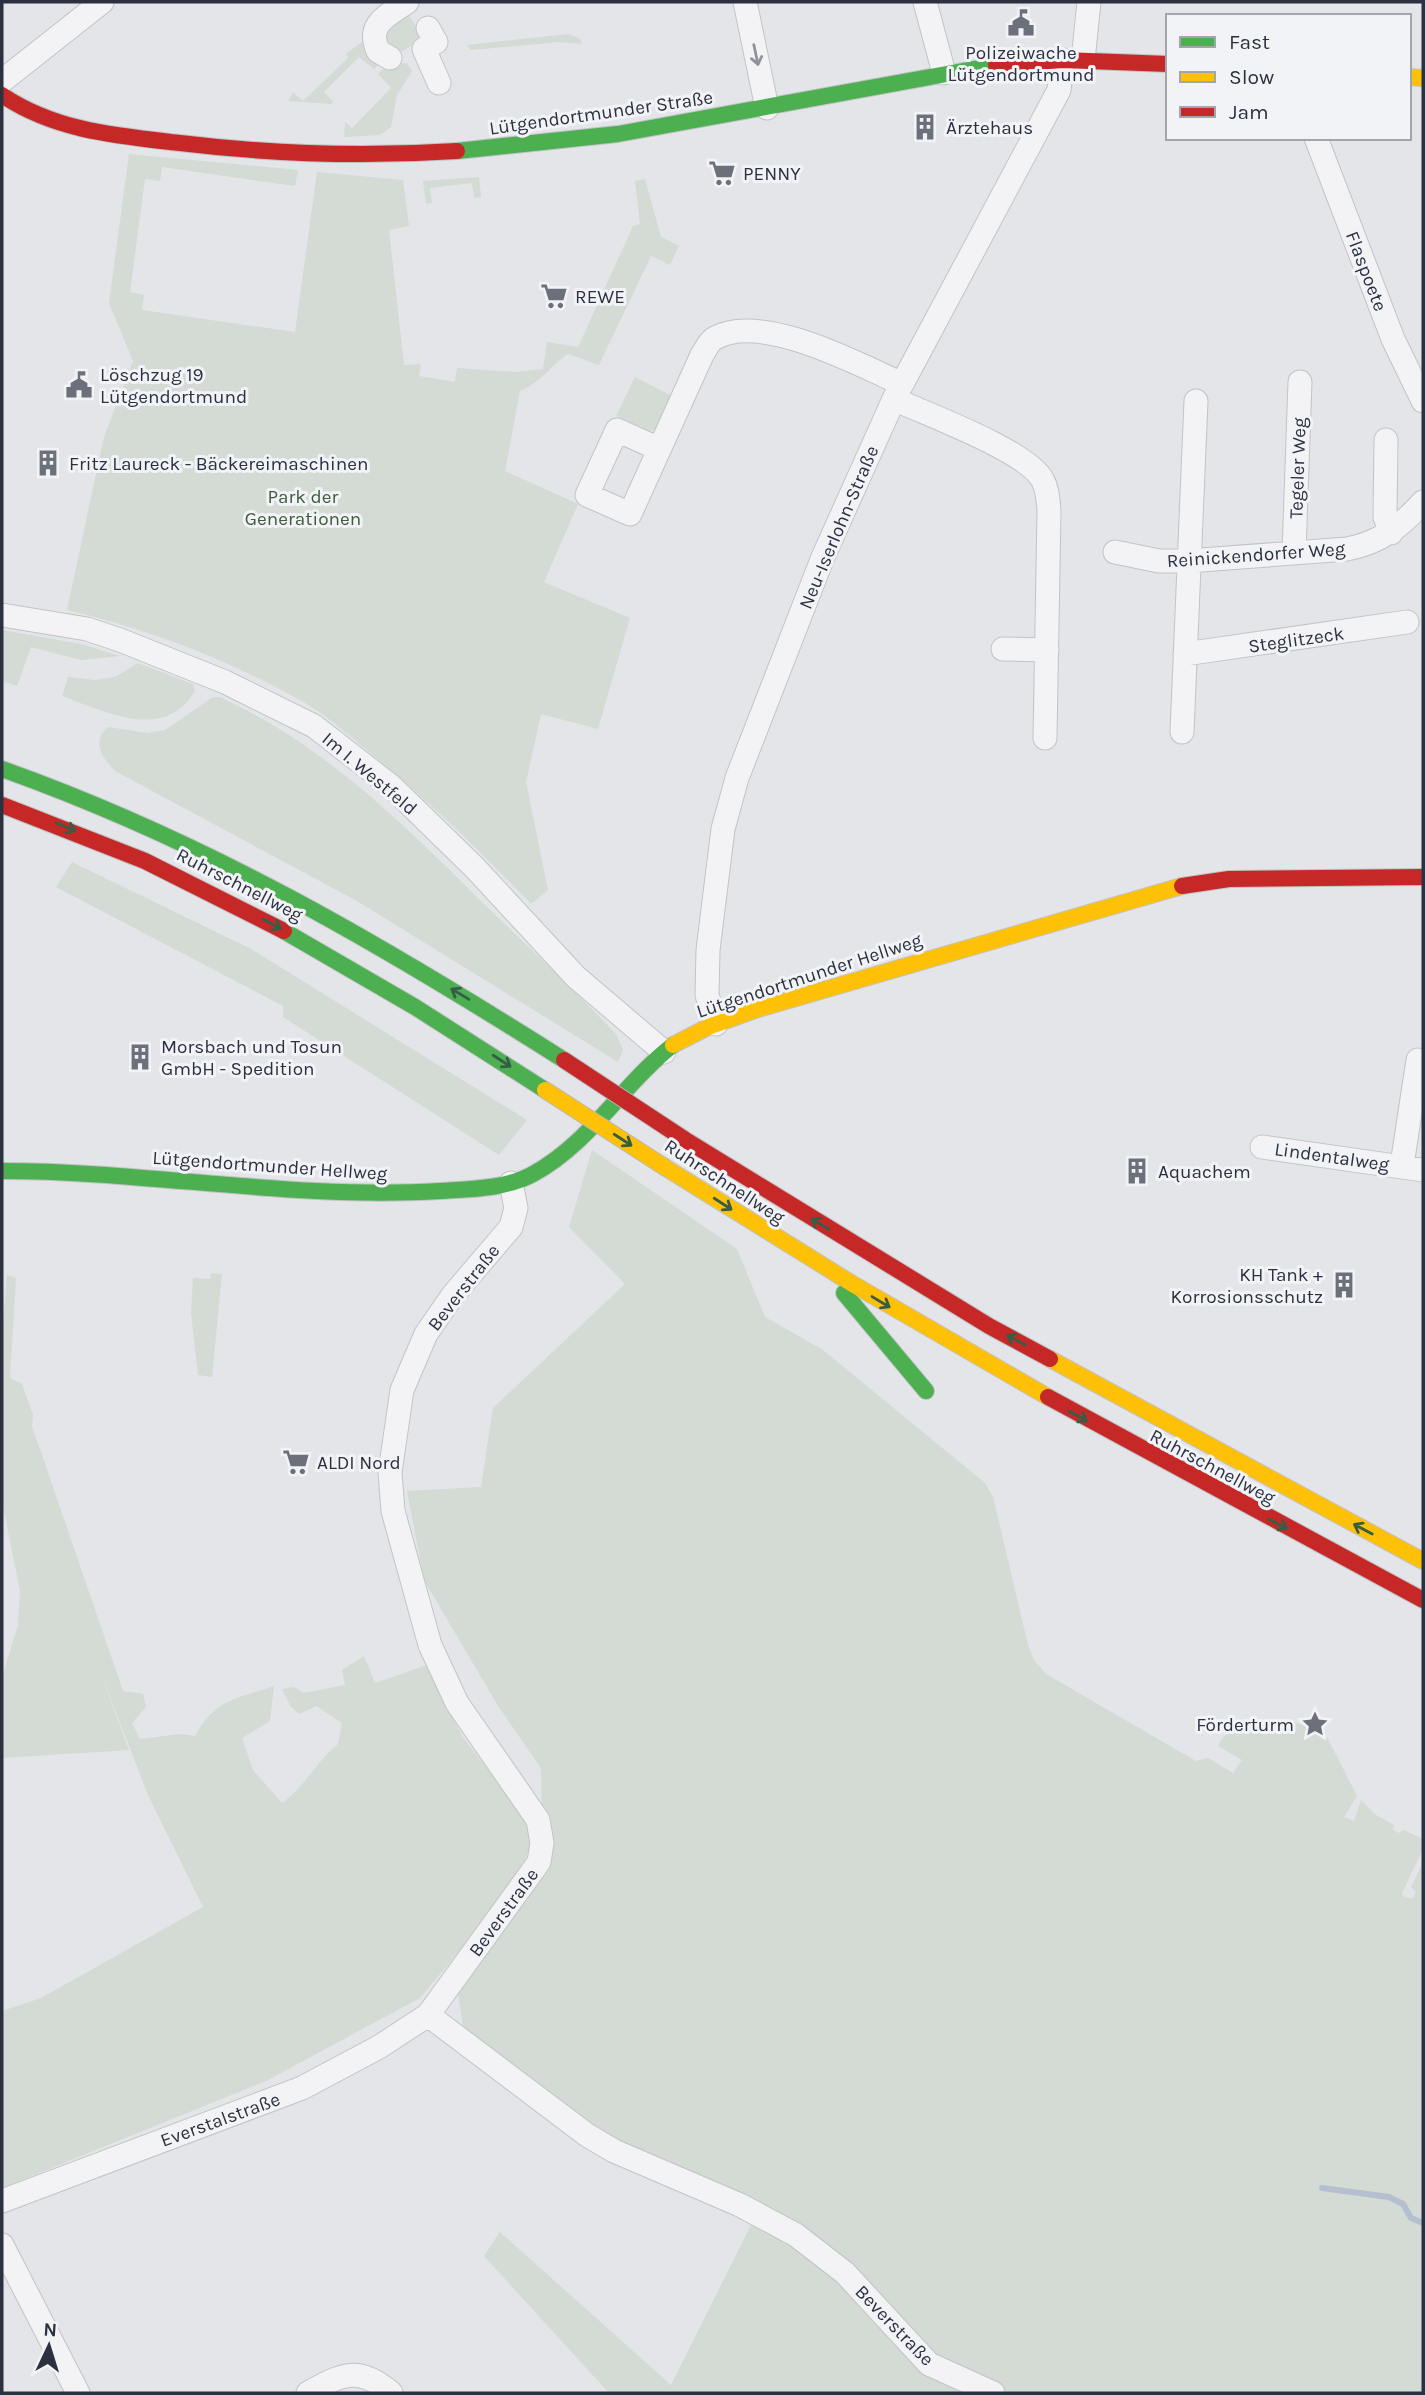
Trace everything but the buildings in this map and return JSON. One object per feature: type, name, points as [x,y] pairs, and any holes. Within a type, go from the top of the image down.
[{"type":"main road","name":"Lütgendortmunder Straße","points":[[2,95],[48,120],[95,131],[211,147],[340,156],[412,155],[563,142],[767,108],[1009,63],[1073,60],[1166,64]]},
{"type":"main road","name":"Ruhrschnellweg","points":[[2,769],[133,818],[226,861],[361,935],[564,1060],[684,1139],[989,1326],[1423,1561]]},
{"type":"main road","name":"Ruhrschnellweg","points":[[2,805],[137,856],[217,894],[395,994],[780,1241],[1072,1413],[1423,1600]]},
{"type":"main road","name":"Lütgendortmunder Hellweg","points":[[2,1171],[79,1172],[358,1196],[412,1194],[511,1183],[550,1165],[664,1052],[716,1024],[993,939],[1189,884],[1229,879],[1423,877]]},
{"type":"main road","points":[[780,1241],[828,1277],[855,1303],[926,1391]]},
{"type":"street","points":[[2,81],[102,2]]},
{"type":"street","points":[[411,2],[376,24],[373,32],[378,51],[385,63],[411,57],[426,38],[439,83]]},
{"type":"street","points":[[745,2],[767,108]]},
{"type":"street","points":[[925,2],[944,73]]},
{"type":"street","name":"Neu-Iserlohn-Straße","points":[[716,1024],[707,995],[706,971],[728,803],[823,558],[898,391],[1059,90],[1073,60],[1089,2]]},
{"type":"street","name":"Flaspoete","points":[[1317,140],[1393,339],[1423,401]]},
{"type":"street","points":[[659,449],[702,355],[712,339],[732,331],[797,338],[1031,466],[1042,479],[1049,511],[1045,738]]},
{"type":"street","name":"Tegeler Weg","points":[[1294,553],[1300,382]]},
{"type":"street","points":[[1182,732],[1196,401]]},
{"type":"street","points":[[1386,440],[1385,517],[1391,533]]},
{"type":"street","name":"Reinickendorfer Weg","points":[[1115,552],[1159,561],[1188,561],[1367,546],[1391,533],[1423,502]]},
{"type":"street","name":"Im I. Westfeld","points":[[2,615],[87,629],[145,649],[225,682],[314,726],[391,786],[515,910],[576,977],[664,1052]]},
{"type":"street","name":"Steglitzeck","points":[[1185,654],[1407,622]]},
{"type":"street","points":[[1003,649],[1046,650]]},
{"type":"street","name":"Lindentalweg","points":[[1262,1147],[1413,1168],[1418,1060]]},
{"type":"street","name":"Beverstraße","points":[[511,1183],[516,1208],[511,1227],[433,1321],[402,1390],[390,1472],[393,1511],[430,1645],[457,1703],[538,1820],[541,1853],[531,1876],[428,2015],[587,2135],[614,2151],[740,2205],[796,2235],[845,2273],[929,2364],[993,2393]]},
{"type":"street","name":"Everstalstraße","points":[[2,2201],[302,2088],[379,2047],[428,2015]]},
{"type":"street","points":[[2,2245],[78,2393]]},
{"type":"street","points":[[308,2393],[338,2378],[360,2374],[376,2380],[391,2393]]},
{"type":"green space","points":[[405,10],[424,38],[403,51],[388,52],[380,30]]},
{"type":"green space","points":[[569,34],[580,39],[582,44],[559,42],[471,50],[467,45]]},
{"type":"green space","points":[[367,38],[382,61],[374,69],[359,57],[324,92],[333,101],[332,104],[288,101],[293,92],[303,101],[348,58],[346,54]]},
{"type":"green space","points":[[407,63],[412,71],[397,95],[391,127],[380,135],[344,137],[345,122],[352,128],[391,88],[378,74],[388,64]]},
{"type":"green space","name":"Park der Generationen","points":[[129,154],[298,170],[295,186],[162,167],[160,181],[145,179],[130,292],[144,295],[142,310],[295,332],[317,172],[403,180],[409,226],[389,230],[404,365],[421,364],[419,376],[455,382],[457,368],[515,372],[543,369],[547,342],[578,347],[633,226],[640,224],[635,181],[645,179],[661,237],[679,246],[670,265],[651,256],[599,365],[568,354],[534,383],[520,391],[505,471],[578,504],[544,582],[630,618],[598,729],[541,714],[526,782],[548,890],[531,904],[411,787],[309,705],[244,671],[186,647],[127,626],[67,610],[104,437],[133,361],[109,303]]},
{"type":"green space","points":[[479,177],[481,197],[474,198],[472,183],[430,188],[432,203],[426,204],[423,181]]},
{"type":"green space","points":[[635,377],[674,397],[659,428],[650,431],[616,416]]},
{"type":"green space","points":[[2,630],[81,644],[120,656],[81,660],[31,647],[17,686],[2,681]]},
{"type":"green space","points":[[138,663],[193,684],[195,691],[182,707],[167,716],[150,719],[114,715],[62,696],[68,677],[95,680],[115,677]]},
{"type":"green space","points":[[213,697],[220,697],[295,739],[361,788],[392,815],[616,1034],[623,1050],[618,1062],[357,901],[115,771],[100,749],[100,738],[108,727],[148,733],[165,730]]},
{"type":"green space","points":[[72,862],[251,949],[527,1120],[499,1155],[283,1017],[283,1006],[56,887]]},
{"type":"green space","points":[[592,1150],[737,1249],[765,1317],[823,1350],[985,1483],[993,1497],[1028,1645],[1034,1660],[1046,1674],[1196,1761],[1208,1758],[1233,1773],[1242,1760],[1218,1746],[1223,1738],[1237,1728],[1255,1726],[1283,1732],[1289,1720],[1320,1732],[1328,1739],[1357,1796],[1344,1817],[1354,1821],[1361,1800],[1376,1815],[1394,1825],[1393,1830],[1399,1833],[1404,1830],[1423,1839],[1423,1849],[1402,1893],[1412,1899],[1416,1892],[1411,1887],[1423,1862],[1423,2393],[1002,2393],[916,2350],[832,2254],[617,2150],[465,2038],[458,1994],[527,1883],[542,1833],[541,1768],[498,1706],[424,1580],[407,1491],[481,1487],[493,1408],[625,1284],[569,1227]]},
{"type":"green space","points":[[211,1273],[222,1274],[212,1377],[198,1375],[191,1313],[193,1278],[210,1279]]},
{"type":"green space","points":[[7,1275],[16,1278],[10,1378],[22,1384],[33,1415],[32,1426],[123,1691],[143,1694],[146,1707],[132,1723],[140,1739],[180,1734],[195,1736],[210,1714],[219,1707],[274,1686],[270,1721],[242,1738],[253,1770],[282,1803],[338,1744],[342,1723],[316,1706],[299,1714],[291,1707],[282,1689],[294,1687],[304,1693],[345,1685],[342,1670],[364,1656],[375,1683],[427,1665],[462,1736],[525,1818],[533,1842],[511,1889],[420,1998],[266,2081],[2,2188],[2,2011],[41,1998],[203,1907],[148,1795],[98,1666],[129,1750],[2,1758],[2,1677],[18,1625],[20,1591],[2,1501],[2,1332]]},
{"type":"green space","points":[[754,2219],[836,2272],[974,2393],[609,2393],[484,2256],[500,2232],[671,2385]]},
{"type":"waterway","points":[[1322,2188],[1389,2197],[1403,2204],[1411,2218],[1423,2223]]},
{"type":"traffic: fast","points":[[457,151],[618,134],[996,65]]},
{"type":"traffic: fast","points":[[2,769],[151,829],[291,898],[428,976],[564,1060]]},
{"type":"traffic: fast","points":[[284,931],[415,1007],[545,1090]]},
{"type":"traffic: fast","points":[[2,1171],[112,1175],[331,1192],[440,1191],[511,1183],[533,1174],[572,1146],[638,1077],[673,1045]]},
{"type":"traffic: fast","points":[[844,1293],[926,1391]]},
{"type":"traffic: slow","points":[[1411,77],[1423,78]]},
{"type":"traffic: slow","points":[[673,1045],[708,1027],[758,1009],[1182,886]]},
{"type":"traffic: slow","points":[[545,1090],[666,1168]]},
{"type":"traffic: slow","points":[[666,1168],[851,1283],[1048,1397]]},
{"type":"traffic: slow","points":[[1050,1359],[1423,1561]]},
{"type":"traffic: jam","points":[[996,65],[1063,60],[1166,64]]},
{"type":"traffic: jam","points":[[2,95],[43,117],[88,130],[133,138],[283,152],[387,154],[457,151]]},
{"type":"traffic: jam","points":[[2,805],[145,861],[284,931]]},
{"type":"traffic: jam","points":[[1182,886],[1229,879],[1423,877]]},
{"type":"traffic: jam","points":[[564,1060],[684,1139]]},
{"type":"traffic: jam","points":[[684,1139],[989,1326],[1050,1359]]},
{"type":"traffic: jam","points":[[1048,1397],[1423,1600]]},
{"type":"place","name":"Polizeiwache Lütgendortmund","points":[[1021,23]]},
{"type":"place","name":"Ärztehaus","points":[[925,127]]},
{"type":"place","name":"PENNY","points":[[722,173]]},
{"type":"place","name":"REWE","points":[[554,296]]},
{"type":"place","name":"Löschzug 19 Lütgendortmund","points":[[79,385]]},
{"type":"place","name":"Fritz Laureck - Bäckereimaschinen","points":[[48,463]]},
{"type":"place","name":"Morsbach und Tosun GmbH - Spedition","points":[[140,1057]]},
{"type":"place","name":"Aquachem","points":[[1137,1171]]},
{"type":"place","name":"KH Tank + Korrosionsschutz","points":[[1344,1285]]},
{"type":"place","name":"ALDI Nord","points":[[296,1462]]},
{"type":"place","name":"Förderturm","points":[[1315,1724]]}]
